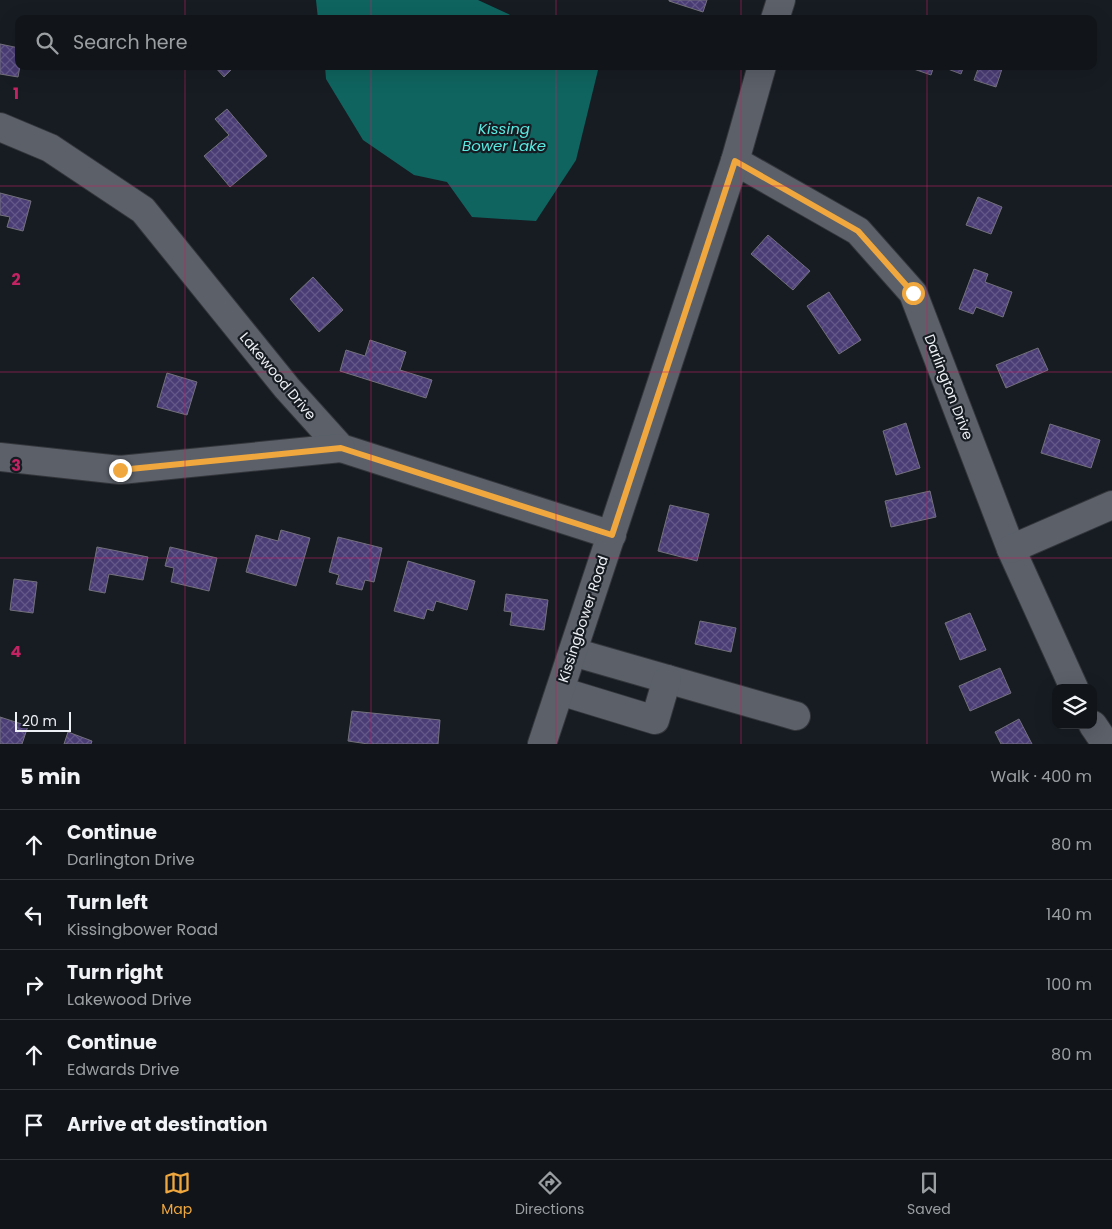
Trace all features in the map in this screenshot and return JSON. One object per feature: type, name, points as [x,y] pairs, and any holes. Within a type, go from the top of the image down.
[{"type":"street","points":[[776,15],[781,0]]},
{"type":"street","name":"Kissingbower Road","points":[[542,744],[735,161],[761,70]]},
{"type":"street","name":"Lakewood Drive","points":[[0,127],[50,148],[143,210],[287,388],[341,448]]},
{"type":"street","name":"Darlington Drive","points":[[735,161],[858,231],[913,293],[1011,549],[1072,684]]},
{"type":"street","points":[[0,457],[120,470],[341,448],[612,535]]},
{"type":"street","points":[[1011,549],[1112,505]]},
{"type":"street","points":[[573,652],[796,716]]},
{"type":"street","points":[[560,691],[655,720],[667,679]]},
{"type":"street","points":[[1096,729],[1106,744]]},
{"type":"water","points":[[316,0],[478,0],[510,15],[318,15]]},
{"type":"water","name":"Kissing Bower Lake","points":[[325,70],[598,70],[576,160],[536,221],[472,217],[447,182],[414,175],[363,140],[326,79]]},
{"type":"building","points":[[669,0],[707,0],[703,12]]},
{"type":"building","points":[[0,44],[15,47],[15,70],[19,70],[18,77],[0,74]]},
{"type":"building","points":[[218,70],[231,70],[224,77]]},
{"type":"building","points":[[917,70],[933,70],[931,75]]},
{"type":"building","points":[[950,70],[962,70],[961,74]]},
{"type":"building","points":[[978,70],[1002,70],[996,87],[974,80]]},
{"type":"building","points":[[227,109],[267,156],[230,187],[204,156],[229,135],[215,119]]},
{"type":"building","points":[[0,193],[31,201],[23,231],[7,227],[10,217],[0,215]]},
{"type":"building","points":[[978,197],[1002,207],[991,234],[966,225]]},
{"type":"building","points":[[768,235],[810,271],[793,290],[751,254]]},
{"type":"building","points":[[974,269],[988,274],[985,282],[1012,292],[1003,317],[976,307],[973,314],[959,309]]},
{"type":"building","points":[[313,277],[343,310],[319,332],[290,299]]},
{"type":"building","points":[[829,292],[861,340],[839,354],[807,306]]},
{"type":"building","points":[[370,340],[406,352],[400,370],[432,380],[426,398],[340,371],[346,350],[365,356]]},
{"type":"building","points":[[1038,348],[1048,370],[1006,388],[996,365]]},
{"type":"building","points":[[167,373],[197,382],[187,415],[157,407]]},
{"type":"building","points":[[906,423],[920,468],[896,475],[883,431]]},
{"type":"building","points":[[1050,424],[1100,440],[1091,468],[1041,453]]},
{"type":"building","points":[[930,491],[936,517],[891,527],[885,501]]},
{"type":"building","points":[[670,505],[709,514],[697,561],[658,551]]},
{"type":"building","points":[[281,530],[310,538],[296,586],[246,572],[256,535],[278,541]]},
{"type":"building","points":[[338,537],[382,548],[374,582],[365,580],[362,590],[336,584],[339,575],[329,572]]},
{"type":"building","points":[[97,547],[148,557],[143,580],[109,574],[105,593],[89,590]]},
{"type":"building","points":[[170,547],[217,558],[209,591],[171,582],[174,568],[165,566]]},
{"type":"building","points":[[408,561],[475,581],[467,610],[436,601],[433,611],[427,609],[424,619],[394,611]]},
{"type":"building","points":[[14,579],[37,582],[33,613],[10,610]]},
{"type":"building","points":[[506,594],[548,600],[544,630],[510,625],[512,612],[504,611]]},
{"type":"building","points":[[970,613],[986,650],[960,660],[945,623]]},
{"type":"building","points":[[700,621],[736,628],[731,652],[695,644]]},
{"type":"building","points":[[1000,668],[1011,693],[970,711],[959,686]]},
{"type":"building","points":[[352,711],[440,720],[438,744],[368,744],[348,741]]},
{"type":"building","points":[[0,717],[28,726],[22,744],[0,744]]},
{"type":"building","points":[[1019,719],[1032,744],[1001,744],[995,732]]},
{"type":"building","points":[[68,732],[92,741],[91,744],[64,744]]},
{"type":"route","points":[[120,470],[341,448],[612,535],[735,161],[858,231],[913,293]]}]
